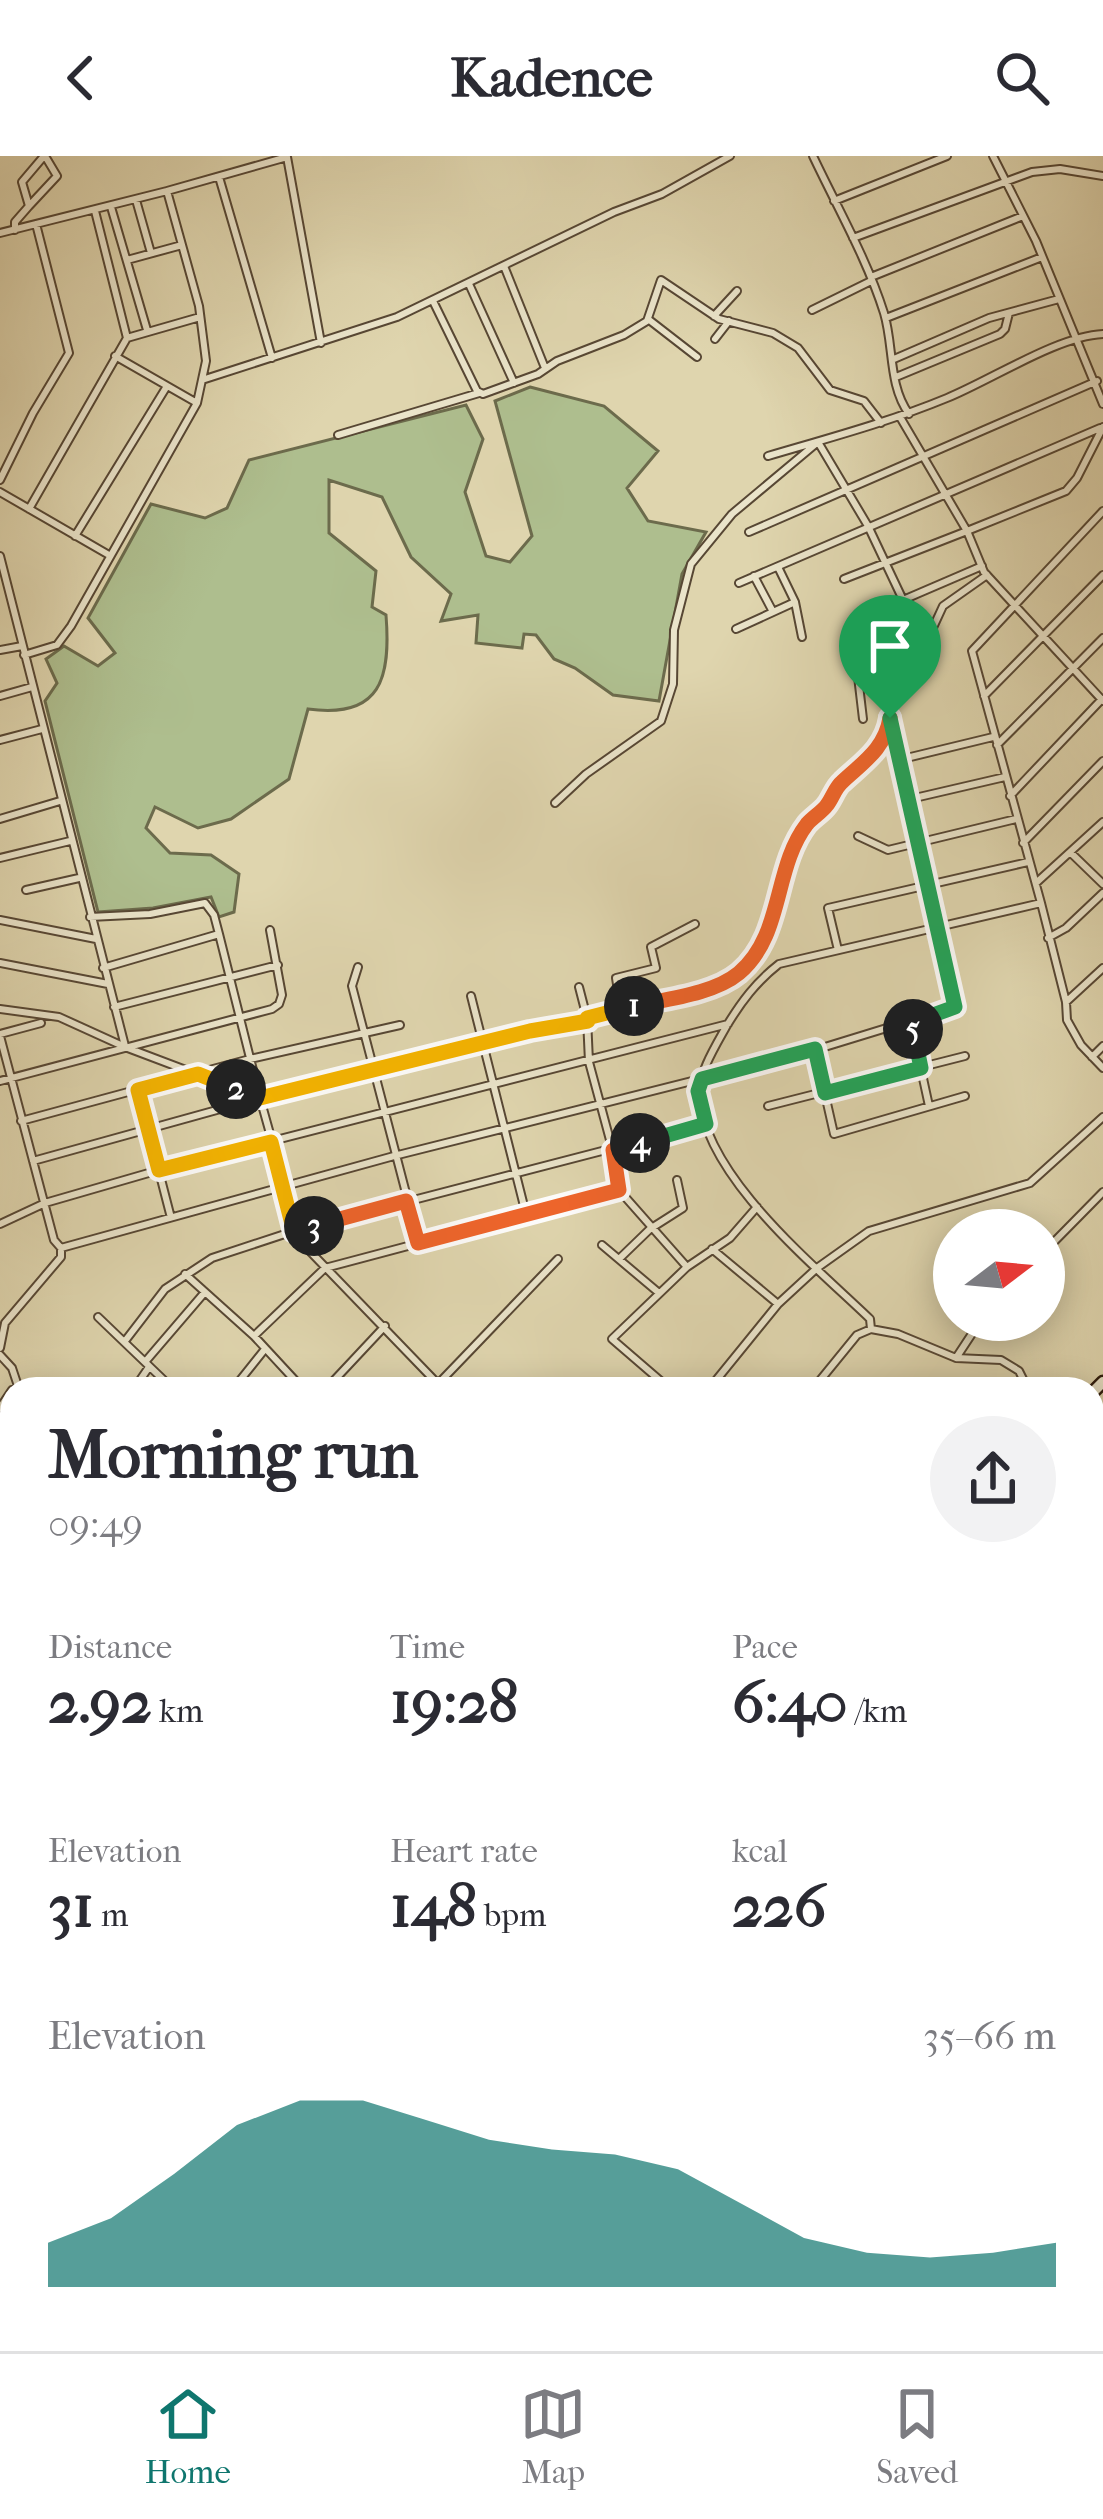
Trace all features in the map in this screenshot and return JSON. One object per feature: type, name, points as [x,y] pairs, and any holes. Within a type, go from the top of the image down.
[{"type":"street","points":[[15,230],[15,222],[57,176],[44,156],[22,182],[29,206]]},
{"type":"street","points":[[0,233],[289,156],[321,343]]},
{"type":"street","points":[[202,380],[433,301],[614,212],[662,194],[730,156]]},
{"type":"street","points":[[835,201],[947,156]]},
{"type":"street","points":[[993,156],[1042,257],[1103,404]]},
{"type":"street","points":[[816,157],[886,318],[896,392],[922,455],[984,570],[1013,607],[1103,699],[1010,796]]},
{"type":"street","points":[[853,238],[1005,180],[1060,169],[1103,176]]},
{"type":"street","points":[[219,177],[272,358]]},
{"type":"street","points":[[0,650],[57,645],[197,403],[206,361],[200,317],[167,191]]},
{"type":"street","points":[[136,200],[151,253]]},
{"type":"street","points":[[111,207],[147,331]]},
{"type":"street","points":[[95,211],[128,338]]},
{"type":"street","points":[[812,310],[870,279],[1023,216]]},
{"type":"street","points":[[0,480],[69,353],[36,224]]},
{"type":"street","points":[[127,260],[182,245]]},
{"type":"street","points":[[886,318],[1042,257]]},
{"type":"street","points":[[504,266],[545,368]]},
{"type":"street","points":[[338,434],[514,383],[624,335],[648,319],[662,280],[714,316],[772,333],[798,348],[830,390],[864,401],[880,423]]},
{"type":"street","points":[[469,284],[514,383]]},
{"type":"street","points":[[714,316],[736,291]]},
{"type":"street","points":[[892,359],[1009,313],[1059,299]]},
{"type":"street","points":[[433,301],[479,394]]},
{"type":"street","points":[[896,376],[1000,334],[1009,313]]},
{"type":"street","points":[[29,509],[128,338],[200,317]]},
{"type":"street","points":[[648,319],[697,357]]},
{"type":"street","points":[[715,339],[729,321]]},
{"type":"street","points":[[768,456],[904,415],[995,378],[1076,337],[1103,334]]},
{"type":"street","points":[[115,356],[197,403]]},
{"type":"street","points":[[749,532],[1097,381]]},
{"type":"street","points":[[75,536],[167,386]]},
{"type":"street","points":[[739,583],[1103,427],[1066,491],[844,579]]},
{"type":"street","points":[[818,442],[868,526],[903,600],[984,570]]},
{"type":"street","points":[[555,803],[586,774],[661,721],[674,684],[674,630],[691,564],[732,514],[818,442]]},
{"type":"street","points":[[0,493],[110,556]]},
{"type":"street","points":[[1103,511],[972,651],[1072,1032],[1103,1068]]},
{"type":"street","points":[[0,556],[125,1047]]},
{"type":"street","points":[[778,566],[794,602],[802,637]]},
{"type":"street","points":[[925,645],[943,607],[984,570]]},
{"type":"street","points":[[984,696],[1103,575]]},
{"type":"street","points":[[754,576],[772,610]]},
{"type":"street","points":[[736,629],[794,602]]},
{"type":"street","points":[[61,1248],[394,1156],[815,1049],[955,1007],[898,760],[877,611]]},
{"type":"street","points":[[863,718],[853,634],[881,632]]},
{"type":"street","points":[[898,760],[996,741],[1103,638]]},
{"type":"street","points":[[0,696],[32,687]]},
{"type":"street","points":[[33,1161],[734,977],[766,935],[795,845],[807,824],[827,805],[838,784],[864,766],[888,730],[890,718]]},
{"type":"street","points":[[0,740],[42,729]]},
{"type":"street","points":[[1023,843],[1103,761]]},
{"type":"street","points":[[906,800],[1005,777]]},
{"type":"street","points":[[0,819],[60,801]]},
{"type":"street","points":[[858,836],[888,850],[1016,819]]},
{"type":"street","points":[[1036,883],[1103,822]]},
{"type":"street","points":[[0,858],[70,841]]},
{"type":"street","points":[[1048,938],[1066,928],[1103,888],[1070,852]]},
{"type":"street","points":[[838,951],[828,908],[1028,862]]},
{"type":"street","points":[[26,890],[79,878]]},
{"type":"street","points":[[90,917],[150,914],[205,903],[214,915],[294,1232],[432,1377]]},
{"type":"street","points":[[871,1330],[870,1319],[734,1180],[706,1124],[698,1091],[702,1079],[728,1024],[759,980],[779,964],[1041,904]]},
{"type":"street","points":[[0,920],[96,939]]},
{"type":"street","points":[[621,1010],[616,978],[656,968],[651,947],[695,924]]},
{"type":"street","points":[[0,1081],[279,1004],[282,995],[270,930]]},
{"type":"street","points":[[103,968],[219,934]]},
{"type":"street","points":[[0,963],[108,984]]},
{"type":"street","points":[[114,1006],[278,965]]},
{"type":"street","points":[[358,967],[352,986],[418,1243]]},
{"type":"street","points":[[1066,1002],[1103,968]]},
{"type":"street","points":[[579,987],[587,1019],[589,1062],[619,1190],[687,1267]]},
{"type":"street","points":[[471,996],[527,1217]]},
{"type":"street","points":[[0,1009],[59,1017],[260,1098]]},
{"type":"street","points":[[15,1377],[0,1351],[5,1323],[61,1257],[61,1248],[54,1240],[0,1035],[41,1023]]},
{"type":"street","points":[[911,1023],[929,1106]]},
{"type":"street","points":[[21,1121],[400,1024]]},
{"type":"street","points":[[0,1209],[2,1222],[44,1204],[159,1170],[728,1024]]},
{"type":"street","points":[[1092,1057],[1103,1046]]},
{"type":"street","points":[[815,1049],[834,1134],[964,1096]]},
{"type":"street","points":[[768,1106],[965,1056]]},
{"type":"street","points":[[138,1090],[171,1216]]},
{"type":"street","points":[[719,1377],[778,1304],[817,1268],[869,1231],[1030,1183],[1103,1117]]},
{"type":"street","points":[[124,1342],[165,1289],[212,1258],[406,1201],[706,1124]]},
{"type":"street","points":[[619,1259],[650,1229],[683,1208],[677,1180]]},
{"type":"street","points":[[254,1336],[325,1268],[619,1190]]},
{"type":"street","points":[[1065,1231],[1103,1192]]},
{"type":"street","points":[[656,1377],[612,1339],[687,1267],[730,1238],[757,1207]]},
{"type":"street","points":[[602,1245],[659,1293]]},
{"type":"street","points":[[712,1249],[778,1304]]},
{"type":"street","points":[[445,1377],[558,1259]]},
{"type":"street","points":[[185,1274],[292,1377]]},
{"type":"street","points":[[140,1377],[205,1292]]},
{"type":"street","points":[[98,1317],[161,1377]]},
{"type":"street","points":[[337,1377],[386,1326]]},
{"type":"street","points":[[823,1377],[857,1335],[871,1330],[898,1334],[956,1358],[1001,1360],[1022,1377]]},
{"type":"street","points":[[956,1358],[967,1341]]},
{"type":"street","points":[[243,1377],[266,1348]]},
{"type":"green space","points":[[530,387],[604,406],[658,451],[627,488],[648,521],[706,532],[682,574],[659,701],[613,695],[554,659],[536,635],[524,634],[522,648],[476,643],[478,615],[441,621],[451,594],[411,557],[382,497],[329,480],[329,533],[376,571],[372,607],[386,615],[386,658],[376,689],[352,707],[308,709],[289,779],[231,819],[198,828],[155,807],[146,828],[170,853],[211,855],[239,874],[234,912],[219,917],[211,897],[98,912],[45,701],[57,683],[46,659],[64,646],[98,666],[115,653],[88,618],[151,504],[205,518],[227,508],[249,460],[466,405],[483,439],[465,492],[486,556],[510,562],[532,536],[495,401]]},
{"type":"route","points":[[890,718],[955,1007],[911,1023],[921,1068],[825,1093],[815,1049],[702,1079],[698,1091],[706,1124],[613,1150],[619,1190],[418,1243],[406,1201],[294,1232],[271,1142],[159,1170],[138,1090],[198,1074],[260,1098],[588,1021],[734,977],[766,935],[795,845],[807,824],[827,805],[838,784],[864,766],[888,730],[890,718]]}]
